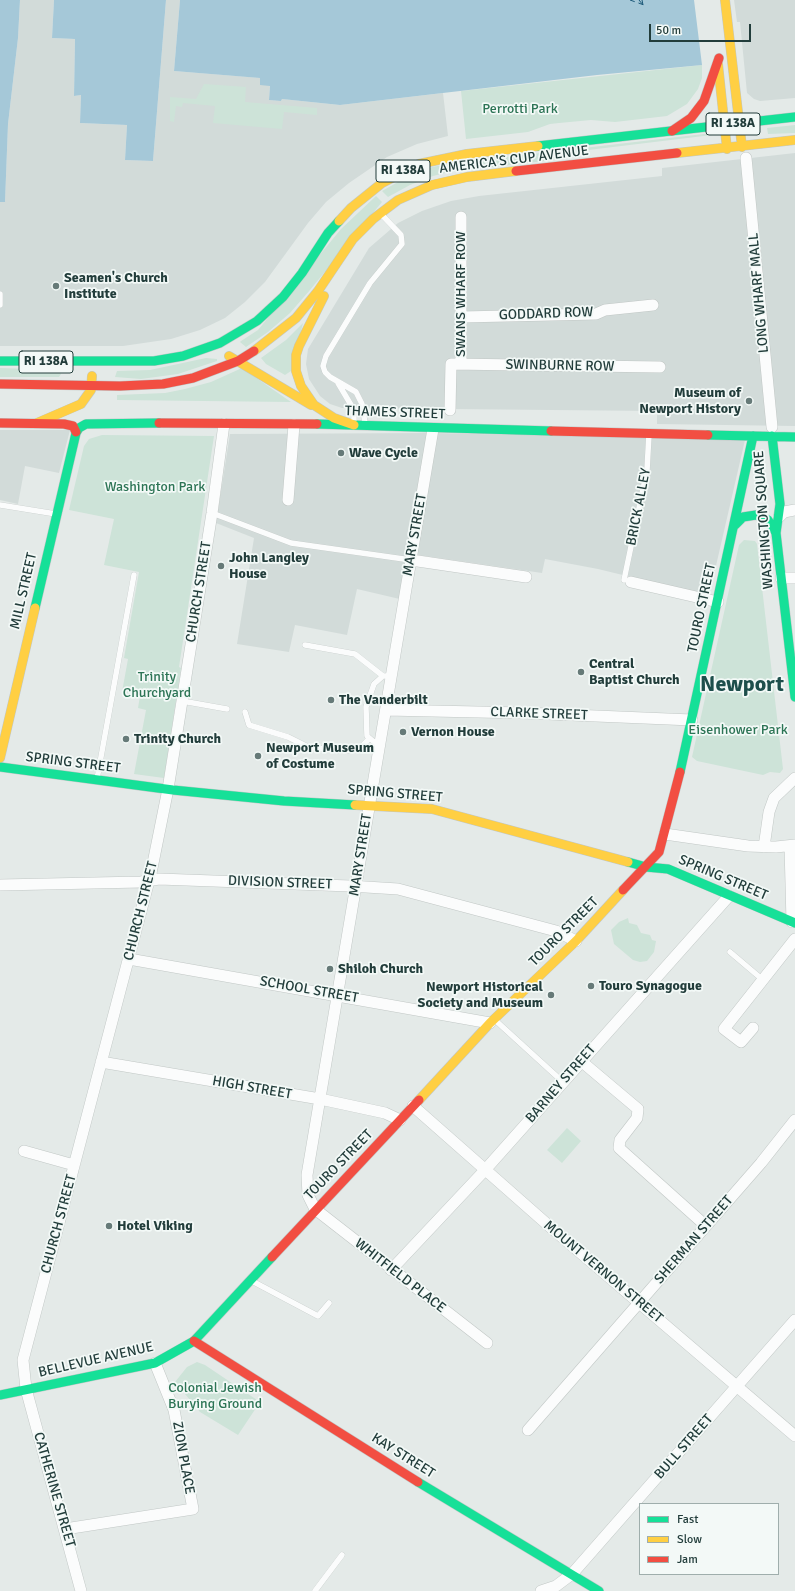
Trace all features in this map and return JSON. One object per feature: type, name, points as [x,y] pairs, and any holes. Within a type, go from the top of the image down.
[{"type":"main road","points":[[725,0],[742,147]]},
{"type":"main road","points":[[672,132],[687,121],[701,105],[710,87],[728,22]]},
{"type":"main road","points":[[719,58],[727,148]]},
{"type":"main road","name":"AMERICA'S CUP AVENUE","points":[[0,361],[154,361],[183,356],[203,350],[228,339],[264,315],[296,281],[325,237],[343,216],[376,187],[403,171],[430,161],[456,155],[672,132],[795,117]]},
{"type":"main road","name":"AMERICA'S CUP AVENUE","points":[[0,384],[144,386],[174,383],[211,372],[238,361],[267,342],[296,318],[318,291],[353,239],[380,213],[409,194],[446,180],[795,140]]},
{"type":"main road","points":[[320,410],[310,401],[301,386],[296,371],[296,355],[301,341],[353,239]]},
{"type":"main road","points":[[203,350],[220,352],[238,361],[339,421],[354,425]]},
{"type":"main road","points":[[37,423],[81,404],[88,397],[92,386],[93,362]]},
{"type":"main road","points":[[0,423],[68,425],[73,426],[76,432]]},
{"type":"main road","name":"THAMES STREET","points":[[76,432],[81,426],[88,423],[365,425],[433,429],[753,436],[772,432],[795,436]]},
{"type":"main road","name":"MILL STREET","points":[[0,758],[76,432]]},
{"type":"main road","name":"WASHINGTON SQUARE","points":[[772,432],[780,504],[776,533],[781,578],[793,654],[795,697]]},
{"type":"main road","name":"TOURO STREET","points":[[194,1341],[315,1209],[492,1021],[576,941],[661,850],[673,793],[683,764],[753,436]]},
{"type":"main road","points":[[735,525],[743,517],[756,515],[768,520],[776,533]]},
{"type":"main road","name":"SPRING STREET","points":[[0,767],[168,789],[284,801],[432,809],[646,867],[668,869],[794,923]]},
{"type":"main road","name":"BELLEVUE AVENUE","points":[[0,1395],[155,1363],[194,1341]]},
{"type":"main road","name":"KAY STREET","points":[[194,1341],[452,1503],[599,1591]]},
{"type":"street","name":"LONG WHARF MALL","points":[[746,158],[772,432]]},
{"type":"street","name":"SWANS WHARF ROW","points":[[450,410],[451,364],[461,364],[461,217]]},
{"type":"street","name":"GODDARD ROW","points":[[462,317],[596,314],[605,310],[653,305]]},
{"type":"street","name":"SWINBURNE ROW","points":[[461,364],[660,367]]},
{"type":"street","name":"CHURCH STREET","points":[[26,1389],[23,1360],[150,880],[168,789],[212,513],[224,424]]},
{"type":"street","points":[[288,500],[294,425]]},
{"type":"street","name":"MARY STREET","points":[[315,1209],[308,1195],[308,1175],[355,886],[386,710],[387,676],[411,560],[433,429]]},
{"type":"street","points":[[779,517],[784,512],[795,510]]},
{"type":"street","points":[[411,560],[526,577]]},
{"type":"street","points":[[781,578],[795,578]]},
{"type":"street","points":[[628,581],[718,602]]},
{"type":"street","name":"CLARKE STREET","points":[[386,710],[524,713],[692,720]]},
{"type":"street","points":[[764,848],[769,812],[774,798],[795,778]]},
{"type":"street","points":[[665,834],[764,848],[793,845],[794,923]]},
{"type":"street","name":"DIVISION STREET","points":[[0,885],[141,882],[159,879],[398,889],[556,931],[576,941]]},
{"type":"street","name":"BARNEY STREET","points":[[391,1270],[485,1170],[729,896]]},
{"type":"street","points":[[753,1028],[741,1042],[724,1029],[795,939]]},
{"type":"street","name":"SCHOOL STREET","points":[[129,959],[492,1021]]},
{"type":"street","points":[[581,1061],[638,1109],[637,1118],[620,1140],[619,1148],[706,1226]]},
{"type":"street","name":"HIGH STREET","points":[[101,1062],[320,1100],[385,1113],[400,1120]]},
{"type":"street","name":"MOUNT VERNON STREET","points":[[413,1106],[485,1170],[795,1436]]},
{"type":"street","name":"SHERMAN STREET","points":[[528,1430],[761,1163],[795,1120]]},
{"type":"street","points":[[24,1151],[74,1165]]},
{"type":"street","name":"WHITFIELD PLACE","points":[[315,1209],[486,1343]]},
{"type":"street","name":"BULL STREET","points":[[542,1591],[556,1586],[572,1574],[795,1320]]},
{"type":"street","name":"ZION PLACE","points":[[65,1529],[193,1509],[174,1410],[155,1363]]},
{"type":"street","name":"CATHERINE STREET","points":[[26,1389],[81,1591]]},
{"type":"lane","points":[[365,425],[358,396],[354,390],[338,383],[325,372],[323,366],[324,359],[370,283],[388,260],[401,247],[402,239],[399,233],[380,213]]},
{"type":"lane","points":[[0,294],[0,305]]},
{"type":"lane","points":[[338,383],[354,410],[354,425]]},
{"type":"lane","name":"BRICK ALLEY","points":[[628,581],[647,470],[648,433]]},
{"type":"lane","points":[[0,505],[56,514]]},
{"type":"lane","points":[[212,513],[291,543],[321,546],[411,560]]},
{"type":"lane","points":[[97,780],[134,575]]},
{"type":"lane","points":[[305,645],[355,654],[387,676],[374,684],[366,707],[365,728],[369,739],[379,746]]},
{"type":"lane","points":[[182,701],[227,709]]},
{"type":"lane","points":[[245,712],[249,724],[288,737],[308,747],[345,751],[360,748],[369,739]]},
{"type":"lane","points":[[730,952],[763,980]]},
{"type":"lane","points":[[492,1021],[563,1082]]},
{"type":"lane","points":[[250,1280],[318,1316],[329,1303]]},
{"type":"lane","points":[[315,1591],[342,1555]]},
{"type":"shaded area","points":[[20,0],[54,0],[52,38],[75,39],[74,96],[81,95],[80,123],[127,125],[125,160],[153,161],[166,0],[180,0],[174,71],[261,78],[270,85],[269,100],[281,101],[282,99],[340,105],[443,93],[448,136],[417,144],[387,157],[349,183],[326,202],[308,223],[265,282],[245,302],[225,318],[200,330],[171,339],[123,346],[0,346],[0,202],[5,202],[8,124],[18,38]]},
{"type":"shaded area","points":[[734,0],[795,0],[795,98],[760,101],[754,99],[747,93],[740,22],[737,22]]},
{"type":"shaded area","points":[[795,153],[795,426],[657,424],[657,411],[342,408],[330,404],[320,396],[309,379],[306,364],[308,349],[369,248],[398,223],[422,211],[451,201],[479,196],[662,176],[662,168]]},
{"type":"shaded area","points":[[0,430],[70,430],[59,473],[25,466],[18,504],[0,500]]},
{"type":"shaded area","points":[[433,433],[745,440],[709,596],[598,569],[545,559],[542,573],[412,554],[404,600],[357,589],[347,635],[295,625],[289,652],[237,644],[254,538],[216,523],[230,434]]},
{"type":"green space","name":"Perrotti Park","points":[[702,65],[702,78],[698,89],[687,104],[667,116],[615,122],[591,120],[550,124],[528,132],[466,139],[461,91]]},
{"type":"green space","points":[[204,84],[246,87],[245,102],[317,108],[317,115],[284,112],[282,129],[213,123],[215,106],[183,103],[182,107],[176,106],[174,122],[170,121],[170,97],[196,99]]},
{"type":"green space","points":[[795,125],[795,133],[768,134],[767,128]]},
{"type":"green space","points":[[712,133],[712,135],[580,151],[553,160],[449,172],[433,176],[410,185],[388,197],[382,191],[405,178],[432,167]]},
{"type":"green space","points":[[376,196],[382,202],[290,313],[268,332],[246,347],[240,342],[258,330],[341,229]]},
{"type":"green space","points":[[303,323],[291,371],[285,375],[266,364],[261,358],[286,340]]},
{"type":"green space","points":[[206,358],[217,359],[217,361],[178,374],[141,379],[115,377],[117,371],[150,370]]},
{"type":"green space","points":[[0,368],[57,370],[61,374],[59,377],[0,377]]},
{"type":"green space","points":[[242,368],[291,402],[117,400],[117,395],[165,393],[185,389],[211,382]]},
{"type":"green space","name":"Washington Park","points":[[102,435],[214,436],[179,667],[181,668],[164,778],[134,774],[146,710],[138,708],[140,696],[122,692],[128,659],[124,658],[139,572],[104,565],[114,519],[69,510],[84,446],[89,439]]},
{"type":"green space","name":"Eisenhower Park","points":[[744,540],[755,541],[757,544],[783,769],[780,773],[770,772],[763,775],[697,761],[692,757],[739,545]]},
{"type":"green space","points":[[628,918],[629,923],[637,925],[641,933],[650,935],[652,940],[656,941],[654,952],[647,961],[640,962],[633,960],[614,944],[611,930],[619,922]]},
{"type":"green space","points":[[567,1128],[581,1141],[562,1163],[547,1150]]},
{"type":"green space","name":"Colonial Jewish Burying Ground","points":[[197,1362],[205,1365],[260,1402],[238,1435],[200,1412],[175,1382],[187,1367]]},
{"type":"water","points":[[0,0],[20,0],[18,38],[8,124],[5,202],[0,202]]},
{"type":"water","points":[[54,0],[166,0],[153,161],[125,160],[127,125],[80,123],[81,95],[74,96],[75,39],[52,38]]},
{"type":"water","points":[[180,0],[694,0],[702,65],[597,75],[340,105],[282,99],[281,101],[269,100],[270,86],[260,85],[260,78],[174,71]]},
{"type":"ferry route","points":[[630,0],[644,5]]},
{"type":"ferry route","points":[[639,0],[643,5]]},
{"type":"ferry route","points":[[642,0],[643,5]]},
{"type":"traffic: fast","points":[[538,146],[795,117]]},
{"type":"traffic: fast","points":[[0,361],[154,361],[183,356],[220,343],[257,321],[283,297],[302,273],[328,233],[339,221]]},
{"type":"traffic: fast","points":[[35,608],[76,433],[79,428],[86,424],[159,423]]},
{"type":"traffic: fast","points":[[317,424],[551,431]]},
{"type":"traffic: fast","points":[[708,435],[795,437]]},
{"type":"traffic: fast","points":[[680,772],[753,436]]},
{"type":"traffic: fast","points":[[772,436],[780,504],[776,533],[795,697]]},
{"type":"traffic: fast","points":[[735,525],[743,517],[756,515],[768,520],[776,533]]},
{"type":"traffic: fast","points":[[0,767],[173,790],[284,801],[355,805]]},
{"type":"traffic: fast","points":[[628,862],[646,867],[668,869],[795,923]]},
{"type":"traffic: fast","points":[[0,1395],[155,1363],[194,1341],[272,1257]]},
{"type":"traffic: fast","points":[[418,1482],[599,1591]]},
{"type":"traffic: slow","points":[[725,0],[742,147]]},
{"type":"traffic: slow","points":[[718,64],[727,149]]},
{"type":"traffic: slow","points":[[677,153],[795,140]]},
{"type":"traffic: slow","points":[[339,221],[351,208],[382,183],[419,164],[467,154],[538,146]]},
{"type":"traffic: slow","points":[[254,351],[296,318],[318,291],[353,239],[373,219],[398,200],[432,185],[467,177],[516,171]]},
{"type":"traffic: slow","points":[[324,296],[299,346],[296,355],[296,371],[301,386],[314,405],[334,418],[354,425]]},
{"type":"traffic: slow","points":[[229,356],[311,405]]},
{"type":"traffic: slow","points":[[37,423],[81,404],[91,390],[92,376]]},
{"type":"traffic: slow","points":[[0,758],[35,608]]},
{"type":"traffic: slow","points":[[355,805],[432,809],[628,862]]},
{"type":"traffic: slow","points":[[419,1100],[490,1023],[576,941],[623,890]]},
{"type":"traffic: jam","points":[[672,131],[691,118],[704,101],[719,58]]},
{"type":"traffic: jam","points":[[516,171],[677,153]]},
{"type":"traffic: jam","points":[[0,384],[120,386],[163,384],[193,378],[238,361],[254,351]]},
{"type":"traffic: jam","points":[[0,423],[64,424],[73,426],[76,432]]},
{"type":"traffic: jam","points":[[159,423],[317,424]]},
{"type":"traffic: jam","points":[[551,431],[708,435]]},
{"type":"traffic: jam","points":[[623,890],[659,852],[680,772]]},
{"type":"traffic: jam","points":[[272,1257],[419,1100]]},
{"type":"traffic: jam","points":[[194,1341],[418,1482]]},
{"type":"place","name":"Seamen's Church Institute","points":[[56,286]]},
{"type":"place","name":"Museum of Newport History","points":[[749,401]]},
{"type":"place","name":"Wave Cycle","points":[[341,453]]},
{"type":"place","name":"John Langley House","points":[[221,566]]},
{"type":"place","name":"Central Baptist Church","points":[[581,672]]},
{"type":"place","name":"The Vanderbilt","points":[[331,700]]},
{"type":"place","name":"Vernon House","points":[[403,732]]},
{"type":"place","name":"Trinity Church","points":[[126,739]]},
{"type":"place","name":"Newport Museum of Costume","points":[[258,756]]},
{"type":"place","name":"Shiloh Church","points":[[330,969]]},
{"type":"place","name":"Touro Synagogue","points":[[591,986]]},
{"type":"place","name":"Newport Historical Society and Museum","points":[[551,995]]},
{"type":"place","name":"Hotel Viking","points":[[109,1226]]},
{"type":"district","name":"Newport","points":[[742,685]]},
{"type":"park label","name":"Trinity Churchyard","points":[[157,686]]}]
